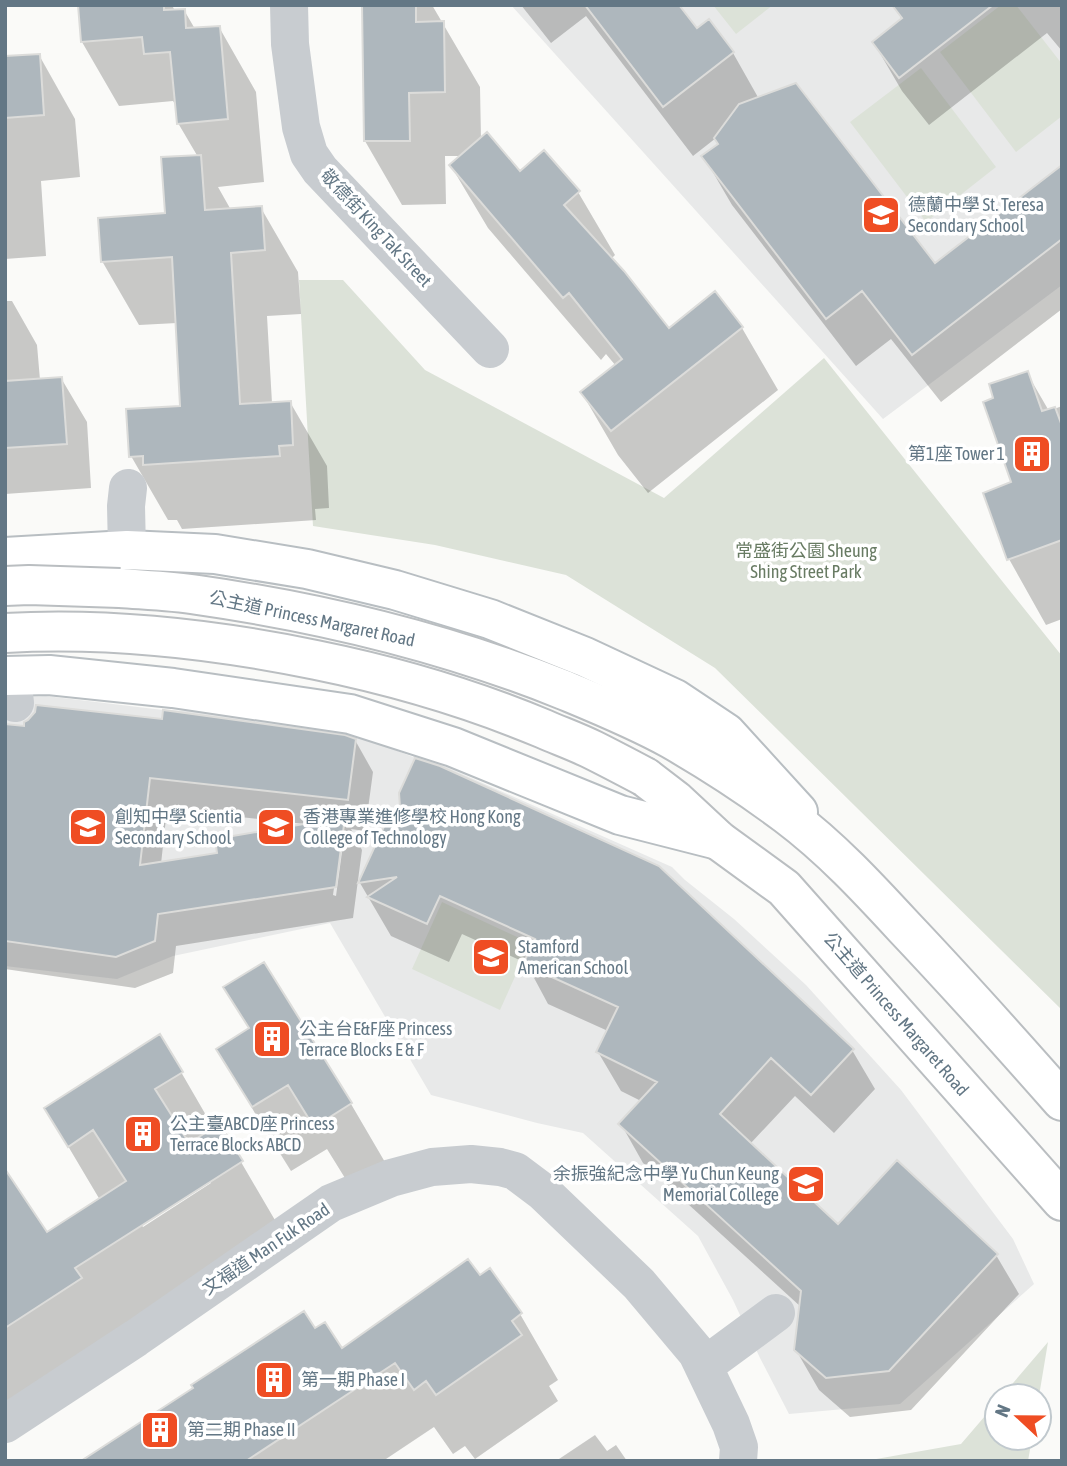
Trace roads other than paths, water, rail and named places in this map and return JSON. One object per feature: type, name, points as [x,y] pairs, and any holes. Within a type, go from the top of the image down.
[{"type":"main road","name":"公主道 Princess Margaret Road","points":[[5,557],[127,550],[215,554],[307,569],[395,590],[490,619],[585,657],[675,699],[726,733],[1062,1101]]},
{"type":"main road","points":[[20,682],[72,650],[89,623],[91,602],[81,580],[66,566],[43,554]]},
{"type":"main road","name":"公主道 Princess Margaret Road","points":[[5,586],[121,588],[195,595],[272,607],[361,625],[445,648],[523,674],[609,709],[670,739],[741,783],[789,817],[851,870]]},
{"type":"main road","name":"公主道 Princess Margaret Road","points":[[5,633],[120,632],[191,639],[263,649],[353,668],[430,687],[508,714],[591,749],[645,778],[675,800],[718,840],[784,888],[1062,1201]]},
{"type":"main road","name":"公主道 Princess Margaret Road","points":[[20,682],[185,690],[350,714],[453,747],[620,815],[718,840]]},
{"type":"street","name":"敬德街 King Tak Street","points":[[289,5],[293,71],[301,127],[309,154],[320,170],[490,349]]},
{"type":"street","points":[[127,550],[128,488]]},
{"type":"street","name":"文福道 Man Fuk Road","points":[[5,1424],[136,1338],[331,1203],[391,1178],[432,1167],[471,1164],[515,1171],[543,1192],[639,1284],[697,1353],[736,1435],[740,1447],[738,1461]]},
{"type":"street","points":[[704,1367],[776,1313]]},
{"type":"place","name":"德蘭中學 St. Teresa Secondary School","points":[[881,215]]},
{"type":"place","name":"第1座 Tower 1","points":[[1032,454]]},
{"type":"place","name":"創知中學 Scientia Secondary School","points":[[88,827]]},
{"type":"place","name":"香港專業進修學校 Hong Kong College of Technology","points":[[276,827]]},
{"type":"place","name":"Stamford American School","points":[[491,957]]},
{"type":"place","name":"公主台E&F座 Princess Terrace Blocks E & F","points":[[272,1039]]},
{"type":"place","name":"公主臺ABCD座 Princess Terrace Blocks ABCD","points":[[143,1134]]},
{"type":"place","name":"余振強紀念中學 Yu Chun Keung Memorial College","points":[[806,1184]]},
{"type":"place","name":"第一期 Phase I","points":[[274,1380]]},
{"type":"place","name":"第二期 Phase II","points":[[160,1430]]},
{"type":"park label","name":"常盛街公園 Sheung Shing Street Park","points":[[806,561]]}]
